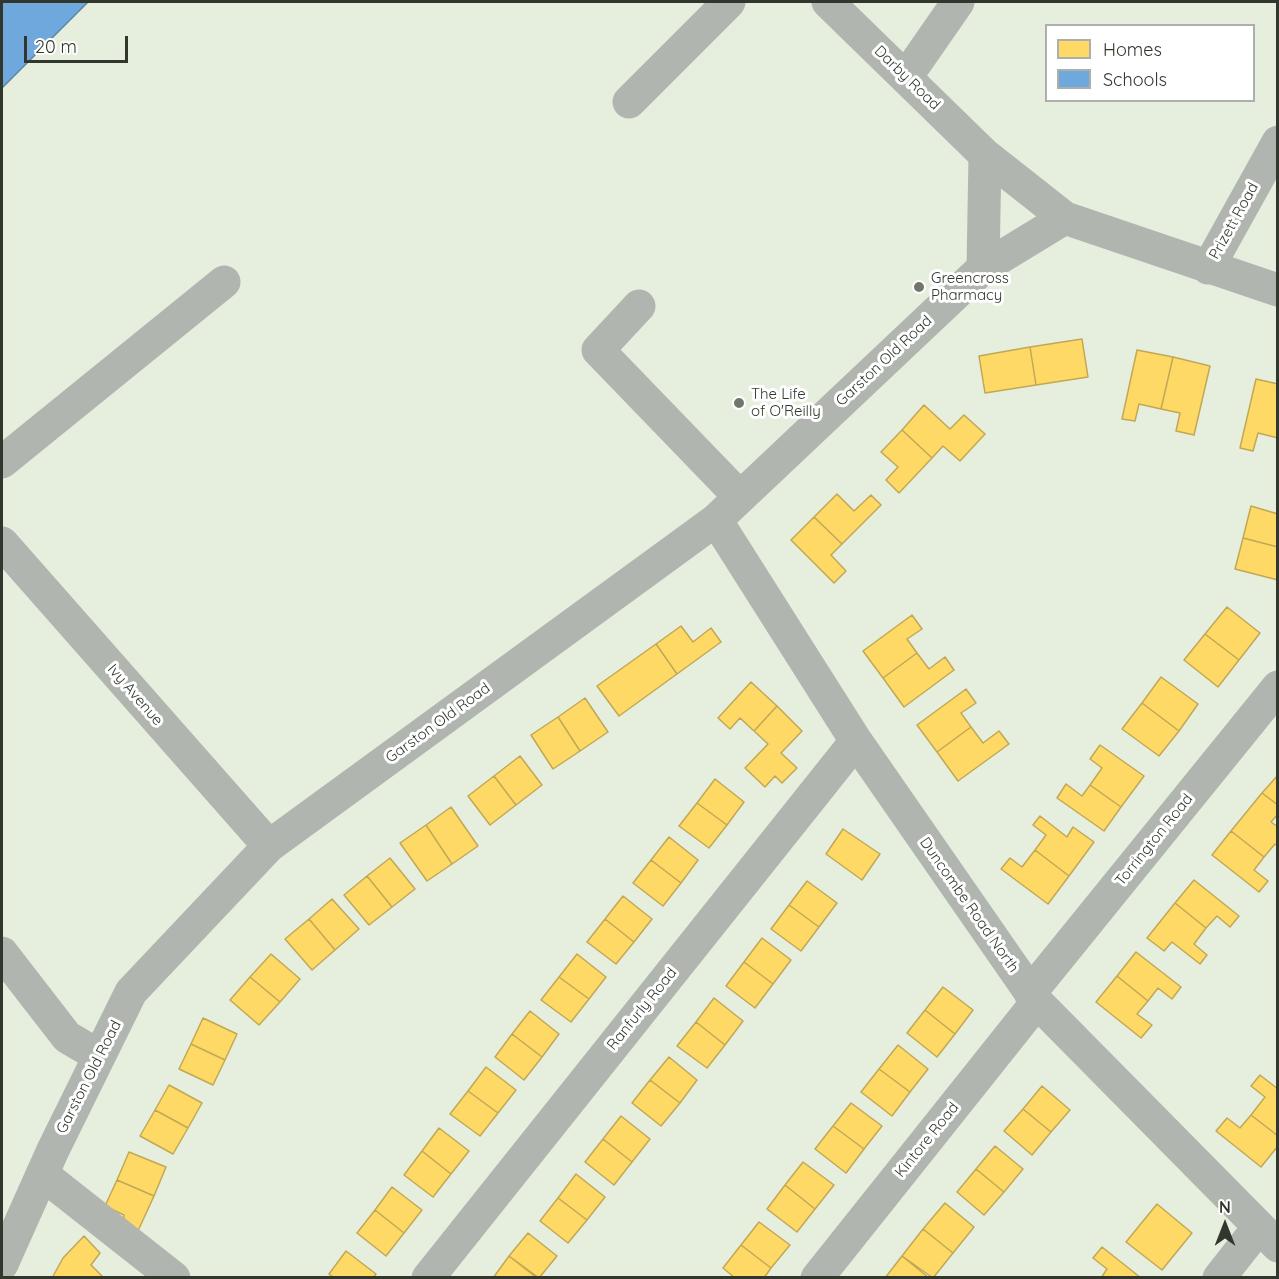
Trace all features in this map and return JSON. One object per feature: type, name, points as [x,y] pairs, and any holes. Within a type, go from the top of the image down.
[{"type":"street","points":[[629,102],[729,2]]},
{"type":"street","name":"Darby Road","points":[[828,2],[985,155]]},
{"type":"street","points":[[906,77],[958,2]]},
{"type":"street","name":"Prizett Road","points":[[1208,268],[1278,142]]},
{"type":"street","points":[[985,155],[1065,218],[1278,290]]},
{"type":"street","points":[[983,268],[985,155]]},
{"type":"street","name":"Garston Old Road","points":[[2,1264],[42,1174],[131,992],[269,846],[716,520],[983,268],[1065,218]]},
{"type":"street","points":[[2,462],[224,282]]},
{"type":"street","points":[[639,306],[598,350],[740,496]]},
{"type":"street","name":"Duncombe Road North","points":[[716,520],[856,741],[1033,997],[1271,1234]]},
{"type":"street","name":"Ivy Avenue","points":[[2,543],[269,846]]},
{"type":"street","name":"Torrington Road","points":[[1033,997],[1278,687]]},
{"type":"street","name":"Ranfurly Road","points":[[428,1278],[856,741]]},
{"type":"street","points":[[2,953],[67,1037],[99,1056]]},
{"type":"street","name":"Kintore Road","points":[[817,1278],[1033,997]]},
{"type":"street","points":[[42,1174],[174,1278]]},
{"type":"street","points":[[1219,1278],[1271,1234]]},
{"type":"building: Homes","points":[[1082,339],[1088,377],[1036,385],[1030,347]]},
{"type":"building: Homes","points":[[1030,347],[1036,385],[985,393],[979,356]]},
{"type":"building: Homes","points":[[1137,350],[1173,357],[1161,409],[1139,404],[1135,421],[1122,419]]},
{"type":"building: Homes","points":[[1173,357],[1210,366],[1194,435],[1176,431],[1180,413],[1161,409]]},
{"type":"building: Homes","points":[[1256,379],[1278,384],[1278,438],[1258,433],[1253,451],[1240,448]]},
{"type":"building: Homes","points":[[924,405],[950,429],[964,415],[985,434],[960,461],[943,446],[932,458],[902,430]]},
{"type":"building: Homes","points":[[902,430],[932,458],[899,493],[886,480],[898,467],[881,452]]},
{"type":"building: Homes","points":[[837,494],[854,511],[871,495],[881,505],[842,544],[814,517]]},
{"type":"building: Homes","points":[[1251,506],[1278,514],[1278,547],[1243,538]]},
{"type":"building: Homes","points":[[814,517],[842,544],[831,555],[846,571],[834,583],[791,540]]},
{"type":"building: Homes","points":[[1243,538],[1278,547],[1278,580],[1235,569]]},
{"type":"building: Homes","points":[[1227,607],[1260,633],[1239,660],[1205,634]]},
{"type":"building: Homes","points":[[912,615],[922,629],[907,639],[917,653],[883,678],[863,651]]},
{"type":"building: Homes","points":[[681,626],[693,642],[711,628],[721,642],[677,674],[656,644]]},
{"type":"building: Homes","points":[[1205,634],[1239,660],[1218,687],[1184,660]]},
{"type":"building: Homes","points":[[656,644],[677,674],[619,716],[597,686]]},
{"type":"building: Homes","points":[[917,653],[929,669],[945,657],[954,670],[904,707],[883,678]]},
{"type":"building: Homes","points":[[1161,677],[1198,704],[1179,731],[1142,703]]},
{"type":"building: Homes","points":[[751,682],[777,706],[754,731],[740,718],[730,729],[718,718]]},
{"type":"building: Homes","points":[[966,689],[976,703],[961,713],[971,727],[937,752],[917,725]]},
{"type":"building: Homes","points":[[585,698],[608,732],[580,751],[558,717]]},
{"type":"building: Homes","points":[[1142,703],[1179,731],[1159,756],[1122,729]]},
{"type":"building: Homes","points":[[777,706],[802,731],[781,753],[797,768],[782,783],[775,776],[765,787],[745,768],[768,744],[754,731]]},
{"type":"building: Homes","points":[[558,717],[580,751],[553,769],[531,735]]},
{"type":"building: Homes","points":[[971,727],[983,743],[999,731],[1009,744],[958,781],[937,752]]},
{"type":"building: Homes","points":[[1100,745],[1144,776],[1121,807],[1090,785],[1102,768],[1090,759]]},
{"type":"building: Homes","points":[[520,756],[542,785],[516,805],[494,776]]},
{"type":"building: Homes","points":[[1278,775],[1278,805],[1262,793]]},
{"type":"building: Homes","points":[[494,776],[516,805],[490,825],[468,796]]},
{"type":"building: Homes","points":[[715,779],[744,802],[727,825],[697,803]]},
{"type":"building: Homes","points":[[1066,784],[1082,796],[1090,785],[1121,807],[1104,831],[1057,798]]},
{"type":"building: Homes","points":[[1262,793],[1278,805],[1278,814],[1271,822],[1278,827],[1278,846],[1275,844],[1264,857],[1231,831]]},
{"type":"building: Homes","points":[[697,803],[727,825],[709,848],[679,826]]},
{"type":"building: Homes","points":[[451,807],[478,846],[452,864],[426,825]]},
{"type":"building: Homes","points":[[1040,816],[1067,837],[1073,827],[1094,842],[1069,876],[1035,850],[1046,835],[1033,825]]},
{"type":"building: Homes","points":[[426,825],[452,864],[427,881],[400,843]]},
{"type":"building: Homes","points":[[843,829],[880,854],[862,880],[826,854]]},
{"type":"building: Homes","points":[[1231,831],[1264,857],[1254,870],[1268,881],[1259,892],[1212,855]]},
{"type":"building: Homes","points":[[669,837],[698,860],[681,883],[651,860]]},
{"type":"building: Homes","points":[[1035,850],[1069,876],[1048,904],[1001,869],[1010,858],[1022,867]]},
{"type":"building: Homes","points":[[390,858],[415,889],[392,907],[367,876]]},
{"type":"building: Homes","points":[[651,860],[681,883],[663,906],[633,883]]},
{"type":"building: Homes","points":[[367,876],[392,907],[369,925],[344,895]]},
{"type":"building: Homes","points":[[1194,880],[1239,916],[1230,927],[1217,916],[1206,928],[1175,903]]},
{"type":"building: Homes","points":[[807,881],[837,903],[819,927],[789,905]]},
{"type":"building: Homes","points":[[623,896],[652,919],[634,942],[605,919]]},
{"type":"building: Homes","points":[[332,899],[359,929],[335,950],[309,919]]},
{"type":"building: Homes","points":[[1175,903],[1206,928],[1194,944],[1207,955],[1200,964],[1172,942],[1164,951],[1147,938]]},
{"type":"building: Homes","points":[[789,905],[819,927],[801,951],[771,929]]},
{"type":"building: Homes","points":[[309,919],[335,950],[312,970],[285,939]]},
{"type":"building: Homes","points":[[605,919],[634,942],[616,964],[587,942]]},
{"type":"building: Homes","points":[[762,938],[791,960],[773,984],[744,962]]},
{"type":"building: Homes","points":[[1136,952],[1181,987],[1172,999],[1158,988],[1148,1001],[1117,976]]},
{"type":"building: Homes","points":[[271,954],[300,979],[280,1002],[250,977]]},
{"type":"building: Homes","points":[[577,954],[606,977],[589,999],[559,977]]},
{"type":"building: Homes","points":[[744,962],[773,984],[755,1008],[726,986]]},
{"type":"building: Homes","points":[[1117,976],[1148,1001],[1137,1014],[1152,1025],[1141,1038],[1096,1002]]},
{"type":"building: Homes","points":[[250,977],[280,1002],[259,1025],[230,1000]]},
{"type":"building: Homes","points":[[559,977],[589,999],[571,1022],[541,1000]]},
{"type":"building: Homes","points":[[943,987],[973,1010],[955,1034],[925,1010]]},
{"type":"building: Homes","points":[[714,998],[743,1021],[725,1045],[696,1022]]},
{"type":"building: Homes","points":[[925,1010],[955,1034],[937,1057],[907,1033]]},
{"type":"building: Homes","points":[[530,1011],[559,1034],[542,1057],[512,1034]]},
{"type":"building: Homes","points":[[203,1018],[237,1034],[225,1060],[191,1044]]},
{"type":"building: Homes","points":[[696,1022],[725,1045],[707,1068],[677,1046]]},
{"type":"building: Homes","points":[[512,1034],[542,1057],[524,1080],[495,1057]]},
{"type":"building: Homes","points":[[191,1044],[225,1060],[213,1085],[179,1069]]},
{"type":"building: Homes","points":[[898,1045],[928,1069],[910,1092],[879,1069]]},
{"type":"building: Homes","points":[[669,1057],[697,1080],[680,1103],[650,1080]]},
{"type":"building: Homes","points":[[486,1067],[516,1090],[498,1113],[468,1091]]},
{"type":"building: Homes","points":[[879,1069],[910,1092],[892,1116],[861,1092]]},
{"type":"building: Homes","points":[[1260,1075],[1278,1089],[1278,1136],[1251,1115],[1265,1097],[1251,1086]]},
{"type":"building: Homes","points":[[650,1080],[680,1103],[661,1126],[632,1103]]},
{"type":"building: Homes","points":[[169,1085],[202,1103],[188,1128],[155,1110]]},
{"type":"building: Homes","points":[[1042,1086],[1070,1110],[1051,1132],[1023,1109]]},
{"type":"building: Homes","points":[[468,1091],[498,1113],[480,1136],[450,1114]]},
{"type":"building: Homes","points":[[851,1103],[882,1126],[864,1149],[833,1126]]},
{"type":"building: Homes","points":[[1023,1109],[1051,1132],[1032,1155],[1004,1131]]},
{"type":"building: Homes","points":[[155,1110],[188,1128],[173,1154],[140,1136]]},
{"type":"building: Homes","points":[[1251,1115],[1278,1136],[1278,1146],[1261,1167],[1216,1131],[1227,1118],[1240,1128]]},
{"type":"building: Homes","points":[[621,1116],[650,1139],[632,1162],[603,1139]]},
{"type":"building: Homes","points":[[833,1126],[864,1149],[846,1173],[815,1149]]},
{"type":"building: Homes","points":[[439,1128],[469,1151],[451,1174],[422,1151]]},
{"type":"building: Homes","points":[[603,1139],[632,1162],[614,1185],[585,1162]]},
{"type":"building: Homes","points":[[995,1146],[1023,1169],[1004,1192],[976,1169]]},
{"type":"building: Homes","points":[[422,1151],[451,1174],[433,1197],[404,1175]]},
{"type":"building: Homes","points":[[129,1152],[166,1167],[154,1196],[117,1180]]},
{"type":"building: Homes","points":[[803,1162],[834,1185],[815,1209],[785,1185]]},
{"type":"building: Homes","points":[[976,1169],[1004,1192],[984,1215],[957,1192]]},
{"type":"building: Homes","points":[[576,1174],[605,1197],[587,1220],[558,1198]]},
{"type":"building: Homes","points":[[117,1180],[154,1196],[137,1233],[123,1223],[124,1215],[105,1206]]},
{"type":"building: Homes","points":[[785,1185],[815,1209],[797,1232],[767,1209]]},
{"type":"building: Homes","points":[[392,1187],[422,1210],[404,1233],[375,1210]]},
{"type":"building: Homes","points":[[558,1198],[587,1220],[568,1243],[540,1221]]},
{"type":"building: Homes","points":[[945,1203],[974,1227],[953,1253],[923,1229]]},
{"type":"building: Homes","points":[[1157,1204],[1192,1233],[1162,1270],[1126,1242]]},
{"type":"building: Homes","points":[[375,1210],[404,1233],[386,1256],[357,1233]]},
{"type":"building: Homes","points":[[759,1222],[790,1245],[771,1268],[741,1245]]},
{"type":"building: Homes","points":[[923,1229],[953,1253],[933,1278],[902,1256]]},
{"type":"building: Homes","points":[[528,1233],[557,1256],[539,1278],[509,1256]]},
{"type":"building: Homes","points":[[84,1236],[100,1253],[91,1265],[104,1278],[52,1278],[63,1258]]},
{"type":"building: Homes","points":[[741,1245],[771,1268],[764,1278],[735,1278],[723,1268]]},
{"type":"building: Homes","points":[[1102,1247],[1141,1278],[1101,1278],[1107,1269],[1093,1258]]},
{"type":"building: Homes","points":[[346,1251],[376,1274],[373,1278],[334,1278],[329,1274]]},
{"type":"building: Homes","points":[[509,1256],[537,1278],[493,1278]]},
{"type":"building: Homes","points":[[902,1256],[929,1278],[885,1278]]},
{"type":"building: Schools","points":[[2,2],[88,2],[2,88]]},
{"type":"place","name":"Greencross Pharmacy","points":[[919,287]]},
{"type":"place","name":"The Life of O'Reilly","points":[[739,403]]}]
